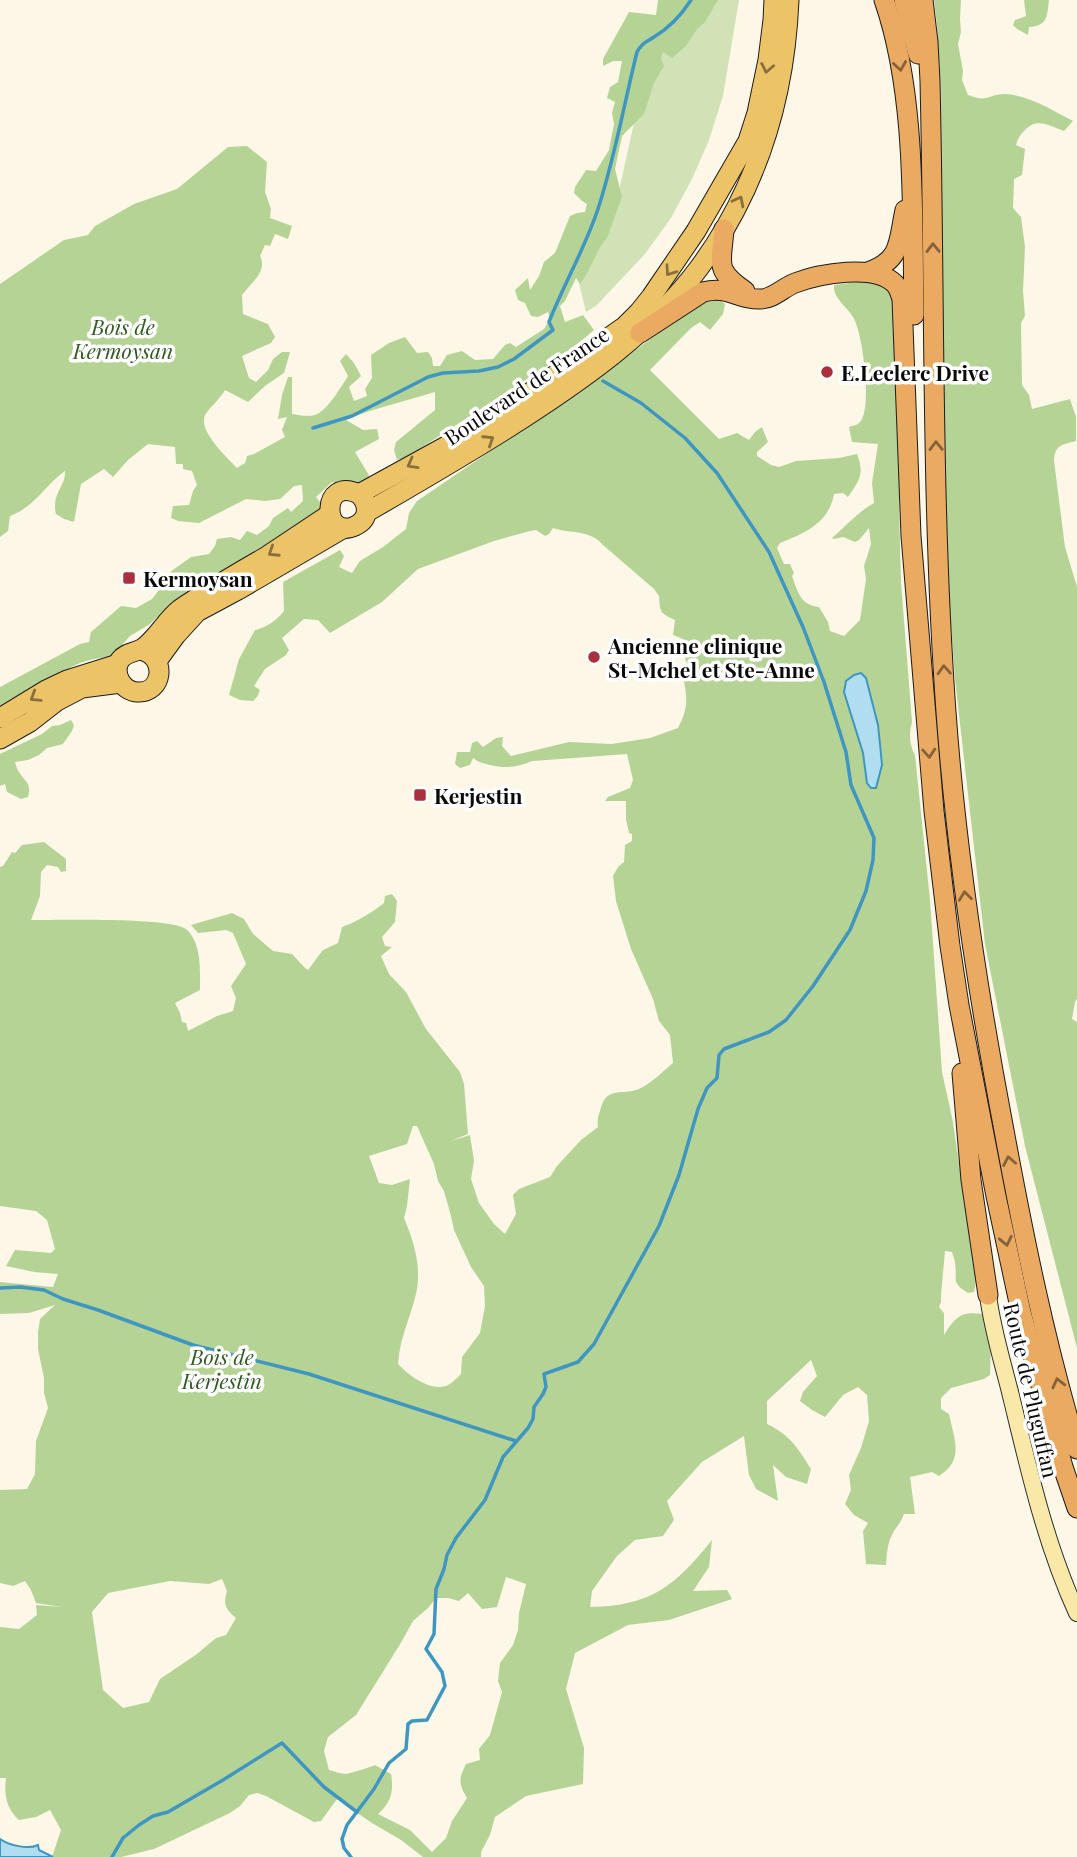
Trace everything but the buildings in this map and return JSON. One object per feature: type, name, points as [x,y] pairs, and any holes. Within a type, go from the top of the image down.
[{"type":"highway","points":[[884,0],[900,65],[912,182],[916,460],[924,685]]},
{"type":"highway","points":[[904,0],[922,78],[933,209]]},
{"type":"highway","points":[[923,0],[929,59],[938,551],[955,819],[983,1018],[1013,1179],[1051,1355],[1077,1449]]},
{"type":"highway","points":[[868,272],[887,263],[893,256],[912,182]]},
{"type":"highway","points":[[724,229],[721,260],[723,272],[733,283],[758,299]]},
{"type":"highway","points":[[640,333],[710,290],[724,290],[737,296],[758,299],[815,277],[868,272],[888,279],[899,289],[902,299],[911,536],[941,874],[959,1006],[1021,1312],[1063,1467],[1077,1508]]},
{"type":"highway","points":[[959,1006],[971,1180],[988,1295]]},
{"type":"main road","name":"Boulevard de France","points":[[363,503],[521,399],[625,326],[639,312],[696,231],[748,141],[768,60],[774,0]]},
{"type":"main road","name":"Boulevard de France","points":[[363,503],[454,462],[599,366],[640,333],[698,269],[724,229],[751,177],[772,119],[786,51],[789,0]]},
{"type":"main road","name":"Boulevard de France","points":[[348,490],[363,503],[364,519],[359,524],[344,528],[197,612],[176,635],[149,656],[177,611],[330,514],[330,504],[334,496],[348,490]]},
{"type":"main road","points":[[330,514],[335,523],[344,528]]},
{"type":"main road","name":"Boulevard de France","points":[[128,653],[149,656],[159,668],[155,683],[147,690],[137,692],[130,690],[120,674],[121,659],[128,653]]},
{"type":"main road","name":"Boulevard de France","points":[[0,718],[67,680],[120,674]]},
{"type":"main road","name":"Boulevard de France","points":[[0,739],[30,722],[57,701],[82,688],[120,674]]},
{"type":"main road","name":"Route de Pluguffan","points":[[988,1295],[1040,1512],[1056,1562],[1077,1613]]},
{"type":"green space","name":"Bois de Kermoysan","points":[[658,0],[718,0],[686,46],[672,58],[663,52],[661,58],[664,66],[654,83],[644,114],[622,136],[615,169],[622,197],[607,238],[580,284],[576,278],[560,306],[565,322],[583,315],[594,330],[567,353],[407,457],[397,460],[394,450],[396,442],[435,410],[435,392],[346,420],[363,430],[377,429],[379,439],[355,452],[370,477],[354,488],[332,482],[316,497],[323,506],[320,517],[157,617],[130,636],[112,656],[80,663],[60,674],[0,720],[0,687],[80,644],[89,642],[91,632],[121,606],[136,608],[152,599],[170,572],[191,557],[209,554],[217,539],[231,537],[240,540],[247,531],[257,535],[269,526],[273,518],[288,508],[291,512],[303,501],[302,485],[294,486],[280,499],[246,499],[199,523],[178,521],[171,518],[173,506],[189,505],[197,485],[192,471],[183,469],[183,464],[176,464],[175,447],[148,444],[113,477],[104,469],[81,484],[74,522],[56,514],[55,501],[65,471],[27,507],[10,516],[8,531],[0,537],[0,284],[64,240],[88,235],[95,226],[134,204],[177,189],[228,147],[247,146],[267,162],[265,192],[271,209],[270,218],[292,226],[288,239],[275,234],[270,246],[265,245],[260,256],[260,272],[242,295],[243,314],[268,324],[275,337],[271,343],[242,356],[249,378],[256,382],[268,370],[273,359],[282,352],[290,352],[284,373],[248,402],[225,390],[207,412],[204,419],[208,434],[237,468],[245,463],[247,456],[285,437],[282,430],[287,417],[278,419],[288,377],[292,377],[292,414],[312,416],[320,413],[329,404],[348,376],[340,361],[346,354],[361,376],[349,387],[354,401],[367,396],[365,389],[372,378],[371,355],[389,343],[405,337],[417,353],[428,352],[433,366],[440,366],[447,355],[462,351],[475,360],[493,359],[505,345],[510,343],[516,347],[544,329],[550,319],[548,312],[538,317],[531,316],[525,303],[518,300],[515,290],[528,278],[530,290],[544,262],[555,253],[570,216],[585,212],[587,204],[574,193],[575,187],[586,170],[596,171],[609,150],[615,102],[607,98],[610,87],[618,82],[622,61],[613,61],[603,66],[603,59],[629,12],[656,15]]},
{"type":"green space","points":[[707,0],[739,0],[723,96],[709,140],[671,218],[645,254],[596,306],[586,312],[579,283],[618,195],[638,105],[660,53]]},
{"type":"green space","points":[[934,0],[961,0],[961,32],[958,44],[962,80],[968,95],[984,98],[1000,94],[1015,95],[1041,104],[1073,121],[1064,131],[1039,123],[1030,126],[1020,135],[1016,145],[1025,149],[1022,175],[1014,179],[1013,208],[1021,217],[1025,247],[1025,316],[1021,323],[1022,385],[1029,395],[1032,409],[1070,399],[1076,417],[1076,441],[1060,447],[1054,461],[1065,547],[1077,587],[1077,999],[1072,1019],[1077,1022],[1077,1348],[1025,1146],[985,944],[955,679],[946,557],[941,92]]},
{"type":"green space","points":[[1024,0],[1049,0],[1045,19],[1040,25],[1029,27],[1028,35],[1013,25],[1015,20],[1026,16]]},
{"type":"green space","name":"Bois de Kerjestin","points":[[864,281],[884,284],[895,296],[901,582],[912,722],[910,739],[915,755],[930,900],[942,1072],[953,1122],[976,1281],[974,1292],[968,1293],[959,1286],[952,1252],[945,1251],[939,1307],[944,1313],[944,1335],[959,1317],[982,1314],[991,1344],[990,1375],[951,1388],[941,1398],[941,1409],[949,1414],[955,1440],[952,1463],[939,1476],[932,1472],[910,1477],[915,1514],[904,1514],[890,1538],[886,1565],[866,1564],[863,1531],[868,1523],[854,1515],[845,1504],[851,1490],[849,1475],[869,1421],[867,1395],[858,1387],[843,1395],[825,1417],[812,1410],[800,1401],[803,1392],[817,1376],[811,1360],[767,1401],[767,1424],[793,1443],[811,1469],[807,1484],[786,1477],[773,1465],[778,1501],[756,1489],[749,1475],[744,1436],[702,1462],[667,1501],[674,1520],[663,1536],[635,1540],[617,1556],[592,1591],[590,1607],[630,1603],[660,1590],[686,1570],[712,1540],[709,1567],[693,1591],[727,1590],[732,1599],[669,1620],[628,1625],[575,1653],[566,1689],[584,1748],[583,1784],[526,1796],[495,1817],[481,1857],[423,1857],[337,1799],[321,1821],[314,1822],[257,1793],[249,1795],[230,1813],[154,1849],[121,1857],[52,1857],[61,1830],[50,1810],[36,1817],[19,1820],[7,1801],[6,1778],[0,1778],[0,1627],[19,1629],[37,1615],[36,1605],[62,1607],[36,1603],[25,1581],[13,1586],[0,1583],[0,1490],[27,1489],[35,1474],[36,1441],[48,1408],[38,1349],[38,1332],[40,1319],[55,1305],[29,1313],[0,1314],[0,1282],[53,1287],[58,1274],[6,1266],[15,1250],[51,1253],[55,1249],[47,1220],[36,1211],[0,1206],[0,867],[12,852],[15,853],[22,845],[44,842],[66,859],[66,871],[61,872],[58,867],[47,865],[41,872],[40,896],[31,920],[137,921],[176,925],[186,929],[195,942],[200,974],[200,990],[175,1003],[188,1031],[233,1011],[236,998],[231,986],[246,964],[233,933],[226,930],[198,933],[191,925],[232,913],[244,919],[253,934],[273,951],[292,954],[308,970],[323,950],[338,943],[342,927],[374,910],[384,903],[385,896],[392,894],[397,901],[395,922],[382,937],[385,946],[392,947],[381,956],[389,974],[406,992],[426,1029],[460,1072],[464,1084],[468,1134],[451,1141],[470,1135],[474,1161],[471,1179],[479,1203],[505,1234],[516,1214],[513,1195],[519,1189],[550,1177],[581,1140],[598,1127],[599,1115],[606,1097],[641,1088],[673,1063],[670,1035],[659,1021],[616,901],[613,876],[624,862],[625,845],[632,841],[632,834],[629,833],[626,819],[626,801],[605,801],[608,797],[630,788],[633,780],[627,754],[533,761],[507,767],[483,763],[473,758],[470,765],[460,768],[455,764],[457,752],[470,752],[472,743],[477,741],[483,747],[496,738],[503,737],[502,746],[511,756],[569,742],[612,744],[650,738],[678,728],[686,699],[681,669],[687,664],[682,650],[683,639],[673,635],[675,620],[662,612],[659,596],[654,589],[598,540],[586,534],[553,528],[545,536],[536,530],[530,531],[418,569],[382,602],[330,633],[318,620],[304,619],[282,638],[289,650],[265,669],[254,686],[260,690],[253,701],[240,700],[229,695],[239,659],[255,630],[271,623],[284,611],[283,582],[340,550],[344,556],[339,567],[352,573],[360,561],[406,529],[409,513],[417,501],[598,378],[704,299],[719,300],[725,304],[723,314],[710,330],[700,322],[691,328],[650,370],[719,439],[737,433],[749,440],[762,427],[768,442],[757,452],[757,456],[771,465],[779,467],[796,461],[857,454],[861,467],[860,477],[848,497],[843,493],[834,494],[821,520],[807,531],[780,543],[777,548],[784,564],[790,564],[796,587],[804,601],[819,607],[830,631],[844,636],[860,620],[866,579],[864,566],[871,544],[869,528],[855,542],[843,537],[832,538],[874,503],[872,483],[878,444],[852,442],[849,427],[860,422],[865,410],[865,368],[857,325],[836,294],[834,285]],"holes":[[[413,1126],[417,1126],[434,1164],[454,1230],[471,1267],[484,1286],[485,1306],[480,1333],[462,1357],[461,1374],[442,1387],[421,1382],[398,1364],[418,1284],[416,1255],[404,1218],[410,1179],[392,1185],[379,1183],[369,1156],[407,1144]],[[506,1577],[526,1584],[518,1630],[513,1645],[500,1663],[498,1681],[502,1692],[490,1735],[479,1749],[480,1760],[466,1764],[460,1781],[467,1798],[452,1821],[446,1838],[432,1852],[410,1830],[378,1814],[386,1806],[390,1796],[391,1774],[375,1765],[346,1774],[329,1770],[324,1751],[328,1737],[356,1715],[413,1621],[436,1598],[459,1601],[468,1593],[482,1609],[497,1607]],[[222,1579],[227,1591],[226,1606],[236,1618],[226,1635],[216,1638],[160,1679],[149,1702],[123,1708],[103,1690],[92,1612],[108,1593],[170,1581],[209,1584]]]},
{"type":"green space","points":[[71,720],[74,725],[72,731],[63,744],[47,748],[28,760],[15,762],[28,786],[28,797],[21,799],[7,792],[5,784],[0,786],[0,754],[42,734],[52,726]]},
{"type":"water","points":[[861,673],[866,678],[878,725],[882,765],[876,788],[871,788],[867,783],[863,753],[844,692],[846,681]]},
{"type":"water","points":[[0,1839],[19,1846],[38,1845],[39,1850],[53,1857],[0,1857]]},
{"type":"waterway","points":[[313,428],[352,416],[428,377],[498,367],[514,359],[553,330],[549,322],[598,209],[637,52],[644,43],[670,25],[691,0]]},
{"type":"waterway","points":[[351,1857],[344,1848],[342,1839],[347,1825],[374,1789],[389,1763],[406,1749],[408,1724],[412,1721],[427,1720],[445,1686],[442,1672],[426,1649],[434,1634],[436,1589],[447,1555],[456,1538],[485,1500],[503,1457],[533,1419],[534,1407],[546,1387],[544,1374],[578,1362],[594,1344],[659,1226],[679,1175],[698,1109],[707,1088],[717,1078],[719,1055],[724,1049],[769,1032],[786,1020],[813,986],[850,930],[866,891],[873,860],[874,838],[851,785],[846,752],[824,682],[769,552],[717,473],[685,438],[641,403],[603,381]]},
{"type":"waterway","points":[[0,1288],[44,1290],[193,1345],[309,1374],[516,1441]]},
{"type":"waterway","points":[[112,1857],[123,1838],[139,1825],[153,1816],[168,1812],[282,1743],[324,1787],[357,1812]]},
{"type":"place","name":"E.Leclerc Drive","points":[[827,372]]},
{"type":"place","name":"Kermoysan","points":[[129,578]]},
{"type":"place","name":"Ancienne clinique St-Mchel et Ste-Anne","points":[[594,657]]},
{"type":"place","name":"Kerjestin","points":[[420,795]]}]
